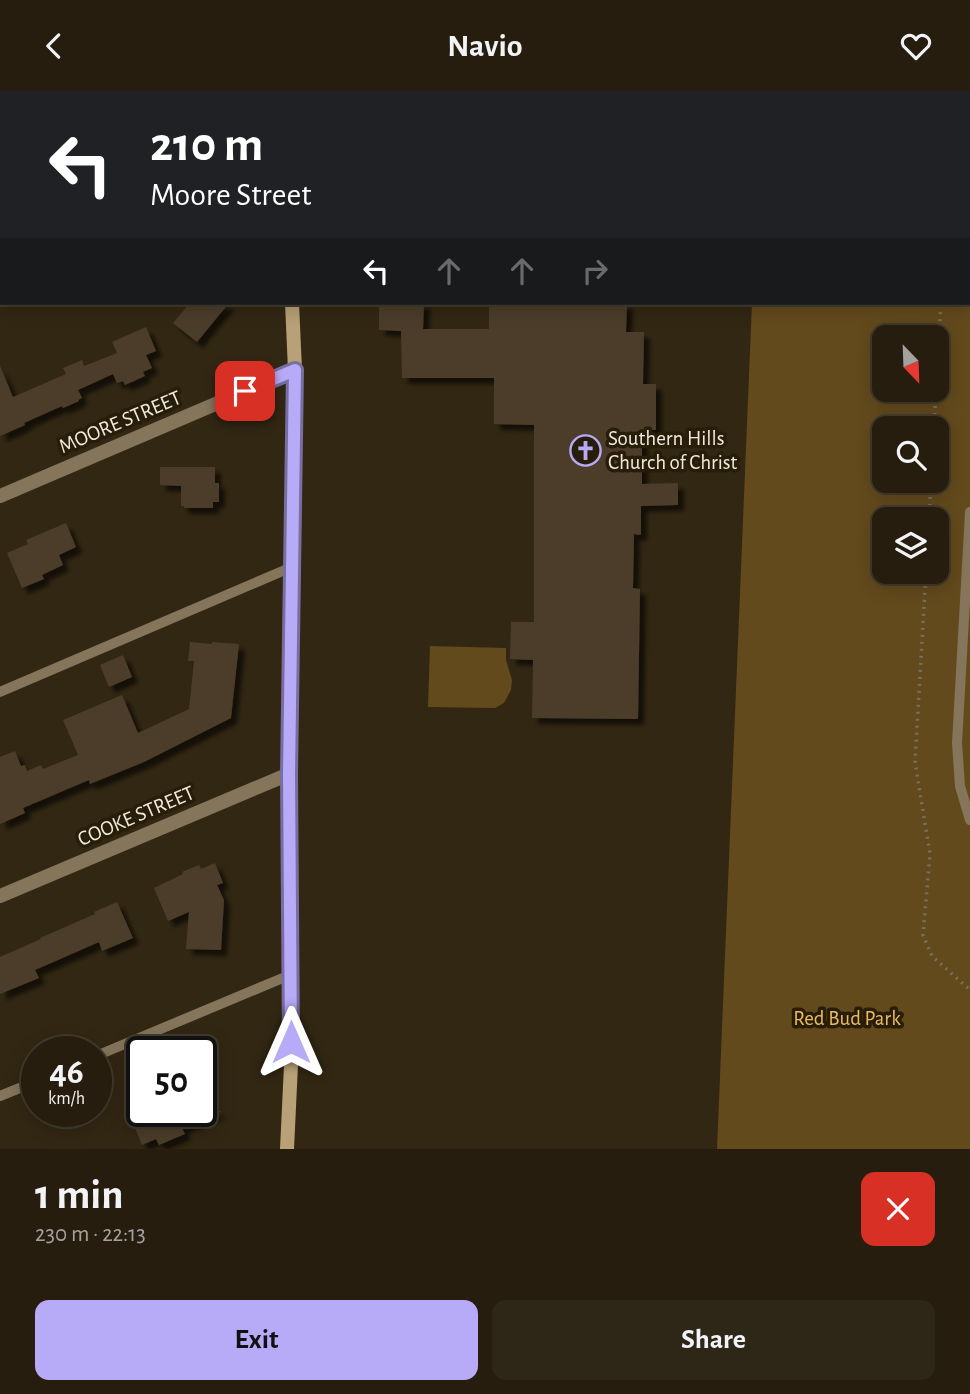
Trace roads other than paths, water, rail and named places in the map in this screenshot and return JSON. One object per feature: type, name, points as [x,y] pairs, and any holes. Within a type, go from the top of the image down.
[{"type":"main road","points":[[287,1149],[291,1065],[289,774],[295,370],[292,305]]},
{"type":"street","name":"MOORE STREET","points":[[0,496],[295,370]]},
{"type":"street","name":"COOKE STREET","points":[[0,896],[289,774]]},
{"type":"lane","points":[[970,512],[957,743],[960,786],[970,820]]},
{"type":"lane","points":[[0,692],[292,567]]},
{"type":"lane","points":[[112,1049],[290,975]]},
{"type":"lane","points":[[0,1096],[21,1087]]},
{"type":"place","name":"Southern Hills Church of Christ","points":[[585,450]]},
{"type":"park label","name":"Red Bud Park","points":[[847,1018]]}]
